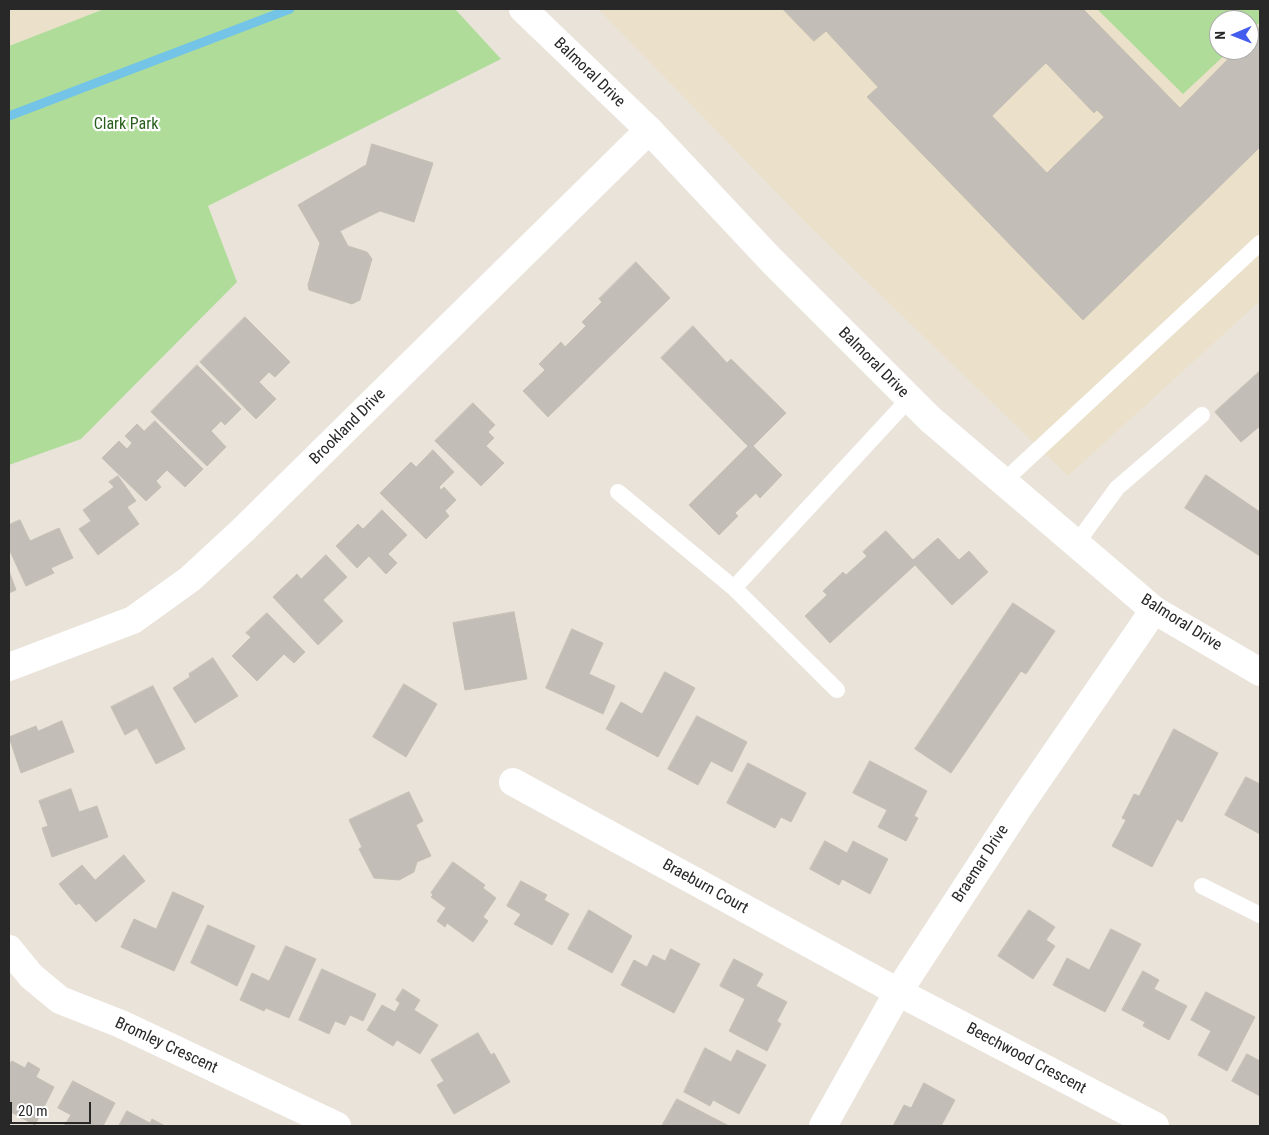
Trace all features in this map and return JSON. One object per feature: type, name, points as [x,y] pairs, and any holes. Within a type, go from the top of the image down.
[{"type":"street","name":"Balmoral Drive","points":[[522,9],[649,130],[772,261],[909,399],[1003,482],[1154,610],[1260,672]]},
{"type":"street","name":"Brookland Drive","points":[[9,667],[133,620],[190,579],[243,530],[649,130]]},
{"type":"street","name":"Braemar Drive","points":[[823,1126],[898,992],[1020,805],[1154,610]]},
{"type":"street","name":"Braeburn Court","points":[[513,782],[898,992]]},
{"type":"street","name":"Bromley Crescent","points":[[9,949],[31,976],[60,1000],[121,1024],[336,1126]]},
{"type":"street","name":"Beechwood Crescent","points":[[898,992],[1155,1126]]},
{"type":"lane","points":[[1003,482],[1260,243]]},
{"type":"lane","points":[[734,588],[909,399]]},
{"type":"lane","points":[[1076,544],[1117,488],[1202,415]]},
{"type":"lane","points":[[618,492],[734,588],[837,690]]},
{"type":"lane","points":[[1202,886],[1260,915]]},
{"type":"shaded area","points":[[9,9],[104,9],[9,46]]},
{"type":"shaded area","points":[[598,9],[1260,9],[1260,301],[1068,476],[809,226]]},
{"type":"green space","name":"Clark Park","points":[[104,9],[455,9],[501,59],[208,206],[237,282],[81,439],[9,465],[9,46]]},
{"type":"green space","points":[[1097,9],[1260,9],[1259,23],[1259,10],[1209,10],[1209,60],[1219,60],[1183,94]]},
{"type":"building","points":[[783,9],[1083,9],[1180,108],[1227,60],[1259,60],[1260,26],[1260,147],[1083,320],[867,97],[878,87],[826,31],[814,41]],"holes":[[[1046,63],[1094,113],[1097,110],[1104,117],[1047,173],[992,116]]]},
{"type":"building","points":[[372,144],[433,163],[414,222],[380,211],[340,231],[348,246],[367,252],[372,259],[360,300],[352,304],[309,290],[308,285],[320,243],[298,205],[366,165]]},
{"type":"building","points":[[636,262],[670,298],[548,417],[523,391],[545,370],[539,364],[561,342],[565,347],[586,326],[582,322],[602,302],[599,299]]},
{"type":"building","points":[[245,317],[290,362],[275,377],[269,372],[259,382],[276,399],[256,419],[200,362]]},
{"type":"building","points":[[693,326],[727,363],[731,359],[786,413],[753,446],[782,475],[760,498],[756,493],[735,513],[738,516],[719,535],[689,505],[748,446],[661,358]]},
{"type":"building","points":[[197,365],[241,409],[225,425],[221,421],[211,431],[226,447],[207,466],[151,412]]},
{"type":"building","points":[[1260,371],[1260,426],[1241,442],[1215,412]]},
{"type":"building","points":[[473,403],[495,425],[488,432],[494,438],[486,446],[504,463],[481,486],[435,441]]},
{"type":"building","points":[[155,421],[203,469],[185,487],[167,470],[156,481],[161,487],[146,501],[102,458],[119,441],[127,449],[132,443],[125,436],[137,424],[144,431]]},
{"type":"building","points":[[433,450],[454,472],[439,487],[441,490],[444,487],[456,500],[445,511],[449,516],[426,539],[380,493],[411,462],[416,467]]},
{"type":"building","points":[[1206,475],[1260,512],[1260,556],[1185,508]]},
{"type":"building","points":[[118,476],[136,501],[127,507],[139,524],[98,555],[79,529],[91,521],[83,510],[114,487],[109,482]]},
{"type":"building","points":[[382,510],[407,535],[388,554],[397,563],[386,574],[369,556],[357,568],[336,546],[358,524],[363,529]]},
{"type":"building","points":[[20,520],[30,541],[59,528],[73,558],[51,568],[54,573],[26,586],[9,549],[9,525]]},
{"type":"building","points":[[886,531],[913,560],[938,538],[959,560],[969,551],[988,572],[952,605],[915,565],[830,643],[805,616],[827,595],[823,591],[843,572],[846,575],[867,556],[863,552]]},
{"type":"building","points":[[326,555],[347,577],[323,600],[343,621],[318,645],[273,597],[297,574],[301,579]]},
{"type":"building","points":[[9,571],[16,590],[9,593]]},
{"type":"building","points":[[1013,603],[1055,631],[1026,674],[1021,671],[951,773],[915,749]]},
{"type":"building","points":[[514,612],[527,679],[465,690],[453,623]]},
{"type":"building","points":[[267,613],[305,652],[294,663],[284,654],[257,681],[232,656],[251,637],[246,633]]},
{"type":"building","points":[[572,629],[603,643],[589,674],[615,686],[603,714],[546,688]]},
{"type":"building","points":[[213,658],[238,696],[195,723],[173,688],[190,677],[189,674]]},
{"type":"building","points":[[665,672],[695,688],[658,757],[606,729],[621,702],[642,714]]},
{"type":"building","points":[[404,684],[437,704],[406,757],[373,737]]},
{"type":"building","points":[[153,686],[185,749],[156,764],[137,728],[125,735],[111,707]]},
{"type":"building","points":[[697,716],[747,742],[732,772],[711,761],[698,785],[668,769]]},
{"type":"building","points":[[62,721],[74,752],[21,773],[9,737],[36,726],[38,731]]},
{"type":"building","points":[[1174,729],[1218,753],[1182,822],[1177,819],[1152,867],[1112,846],[1126,820],[1122,818],[1134,794],[1139,796]]},
{"type":"building","points":[[870,761],[927,791],[914,816],[918,818],[906,841],[878,827],[887,810],[853,793]]},
{"type":"building","points":[[748,763],[806,793],[791,822],[781,817],[775,828],[727,803]]},
{"type":"building","points":[[1246,777],[1260,784],[1260,834],[1225,815]]},
{"type":"building","points":[[71,789],[79,812],[97,806],[108,837],[52,857],[42,828],[48,826],[39,801]]},
{"type":"building","points":[[409,792],[423,821],[416,825],[431,856],[417,862],[414,872],[399,880],[374,878],[359,849],[362,847],[349,820]]},
{"type":"building","points":[[825,841],[847,853],[853,841],[888,859],[870,894],[842,879],[839,885],[810,869]]},
{"type":"building","points":[[124,855],[145,881],[96,922],[79,903],[76,905],[59,884],[82,865],[95,880]]},
{"type":"building","points":[[453,862],[485,885],[483,888],[496,898],[483,917],[488,921],[473,942],[447,923],[445,927],[437,921],[446,908],[431,897],[433,895],[431,893]]},
{"type":"building","points":[[521,881],[547,895],[544,900],[569,914],[552,945],[514,924],[521,914],[507,906]]},
{"type":"building","points":[[173,892],[204,906],[174,971],[121,947],[134,919],[156,929]]},
{"type":"building","points":[[589,910],[632,936],[612,973],[568,949]]},
{"type":"building","points":[[1029,910],[1055,927],[1046,940],[1055,946],[1033,979],[998,956]]},
{"type":"building","points":[[208,925],[255,946],[237,986],[191,963]]},
{"type":"building","points":[[1111,929],[1141,944],[1105,1012],[1053,985],[1067,958],[1089,970]]},
{"type":"building","points":[[286,946],[316,959],[289,1018],[266,1008],[264,1011],[240,1000],[252,973],[269,981]]},
{"type":"building","points":[[671,949],[700,964],[674,1013],[621,985],[634,960],[647,967],[653,955],[665,961]]},
{"type":"building","points":[[734,959],[763,974],[756,986],[787,1002],[777,1021],[781,1024],[767,1051],[729,1031],[745,999],[720,986]]},
{"type":"building","points":[[322,969],[376,994],[363,1021],[350,1015],[345,1025],[335,1021],[329,1034],[299,1020]]},
{"type":"building","points":[[1143,971],[1159,980],[1154,989],[1187,1006],[1169,1040],[1143,1026],[1145,1022],[1122,1010]]},
{"type":"building","points":[[403,989],[420,1000],[414,1010],[438,1025],[420,1054],[397,1040],[393,1046],[367,1030],[382,1005],[395,1012],[400,1003],[396,1000]]},
{"type":"building","points":[[1206,992],[1255,1017],[1227,1071],[1198,1055],[1211,1031],[1191,1020]]},
{"type":"building","points":[[478,1033],[491,1055],[494,1053],[510,1082],[454,1114],[437,1085],[444,1081],[431,1060]]},
{"type":"building","points":[[705,1048],[731,1062],[737,1050],[766,1065],[739,1114],[713,1100],[710,1106],[684,1092]]},
{"type":"building","points":[[1247,1054],[1260,1061],[1260,1096],[1232,1081]]},
{"type":"building","points":[[12,1061],[25,1068],[28,1062],[40,1069],[36,1077],[54,1087],[35,1125],[9,1111],[9,1066]]},
{"type":"building","points":[[73,1081],[115,1103],[103,1126],[64,1126],[71,1115],[58,1108]]},
{"type":"building","points":[[924,1083],[955,1100],[941,1126],[893,1126],[904,1105],[911,1108]]},
{"type":"building","points":[[677,1099],[729,1126],[662,1126]]},
{"type":"building","points":[[127,1111],[150,1123],[152,1119],[165,1126],[119,1126]]},
{"type":"waterway","points":[[9,116],[290,9]]}]
